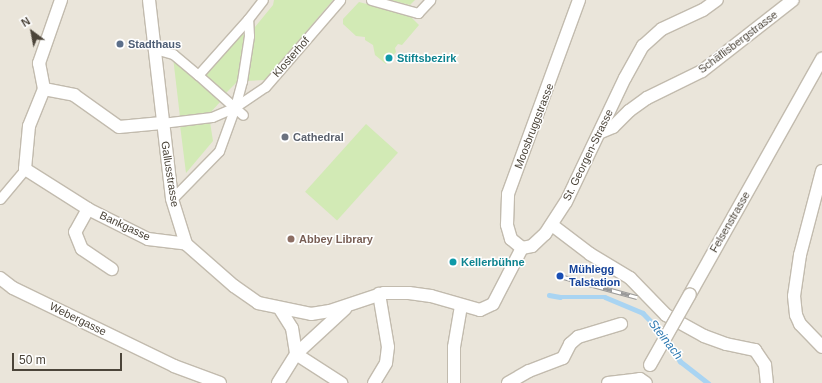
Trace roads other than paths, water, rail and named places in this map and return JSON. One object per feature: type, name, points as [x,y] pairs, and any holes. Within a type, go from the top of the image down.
[{"type":"street","points":[[0,200],[26,169],[29,126],[44,89],[39,63],[61,0]]},
{"type":"street","name":"Gallusstrasse","points":[[149,0],[162,123],[172,199],[186,244]]},
{"type":"street","points":[[198,75],[263,0]]},
{"type":"street","name":"Klosterhof","points":[[162,123],[212,117],[234,107],[265,87],[340,0]]},
{"type":"street","points":[[371,0],[418,14]]},
{"type":"street","points":[[418,14],[423,0]]},
{"type":"street","points":[[418,14],[430,0]]},
{"type":"street","name":"Moosbruggstrasse","points":[[522,248],[511,239],[507,225],[508,194],[558,64],[579,0]]},
{"type":"street","name":"St. Georgen-Strasse","points":[[522,248],[532,246],[552,225],[580,177],[624,78],[643,46],[662,29],[703,10],[717,0]]},
{"type":"street","name":"Schäflisbergstrasse","points":[[601,132],[613,127],[647,98],[702,71],[793,0]]},
{"type":"street","points":[[172,199],[219,151],[242,81],[249,36],[248,19]]},
{"type":"street","points":[[155,49],[173,54],[243,115]]},
{"type":"street","name":"Felsenstrasse","points":[[641,382],[822,59]]},
{"type":"street","points":[[44,89],[74,95],[119,127],[162,123]]},
{"type":"street","name":"Bankgasse","points":[[26,169],[88,209],[148,239],[186,244]]},
{"type":"street","points":[[822,171],[800,255],[794,296],[796,315],[800,324],[822,346]]},
{"type":"street","name":"Bankgasse","points":[[88,209],[75,232],[82,249],[112,269]]},
{"type":"street","points":[[552,225],[590,254],[633,280],[666,315],[704,336],[726,344],[755,350],[764,365],[767,383]]},
{"type":"street","points":[[186,244],[234,286],[258,303],[280,309],[311,314],[350,304],[378,294],[424,295],[480,310],[493,304],[522,248]]},
{"type":"street","name":"Webergasse","points":[[0,278],[20,291],[202,378],[220,383]]},
{"type":"street","points":[[374,383],[386,363],[388,347],[378,294]]},
{"type":"street","points":[[278,383],[296,354],[350,304]]},
{"type":"street","points":[[455,377],[454,347],[461,306]]},
{"type":"street","points":[[280,309],[292,328],[296,354],[340,383]]},
{"type":"street","points":[[508,383],[529,371],[563,358],[570,344],[578,336],[621,324]]},
{"type":"street","points":[[608,383],[641,382]]},
{"type":"waterway","name":"Steinach","points":[[549,295],[560,297],[605,297],[643,313],[664,335],[680,361],[708,383]]},
{"type":"railway","points":[[560,276],[637,297]]},
{"type":"place","name":"Stadthaus","points":[[120,44]]},
{"type":"place","name":"Stiftsbezirk","points":[[389,58]]},
{"type":"place","name":"Cathedral","points":[[285,137]]},
{"type":"place","name":"Abbey Library","points":[[291,239]]},
{"type":"place","name":"Kellerbühne","points":[[453,262]]},
{"type":"place","name":"Mühlegg Talstation","points":[[560,276]]}]
